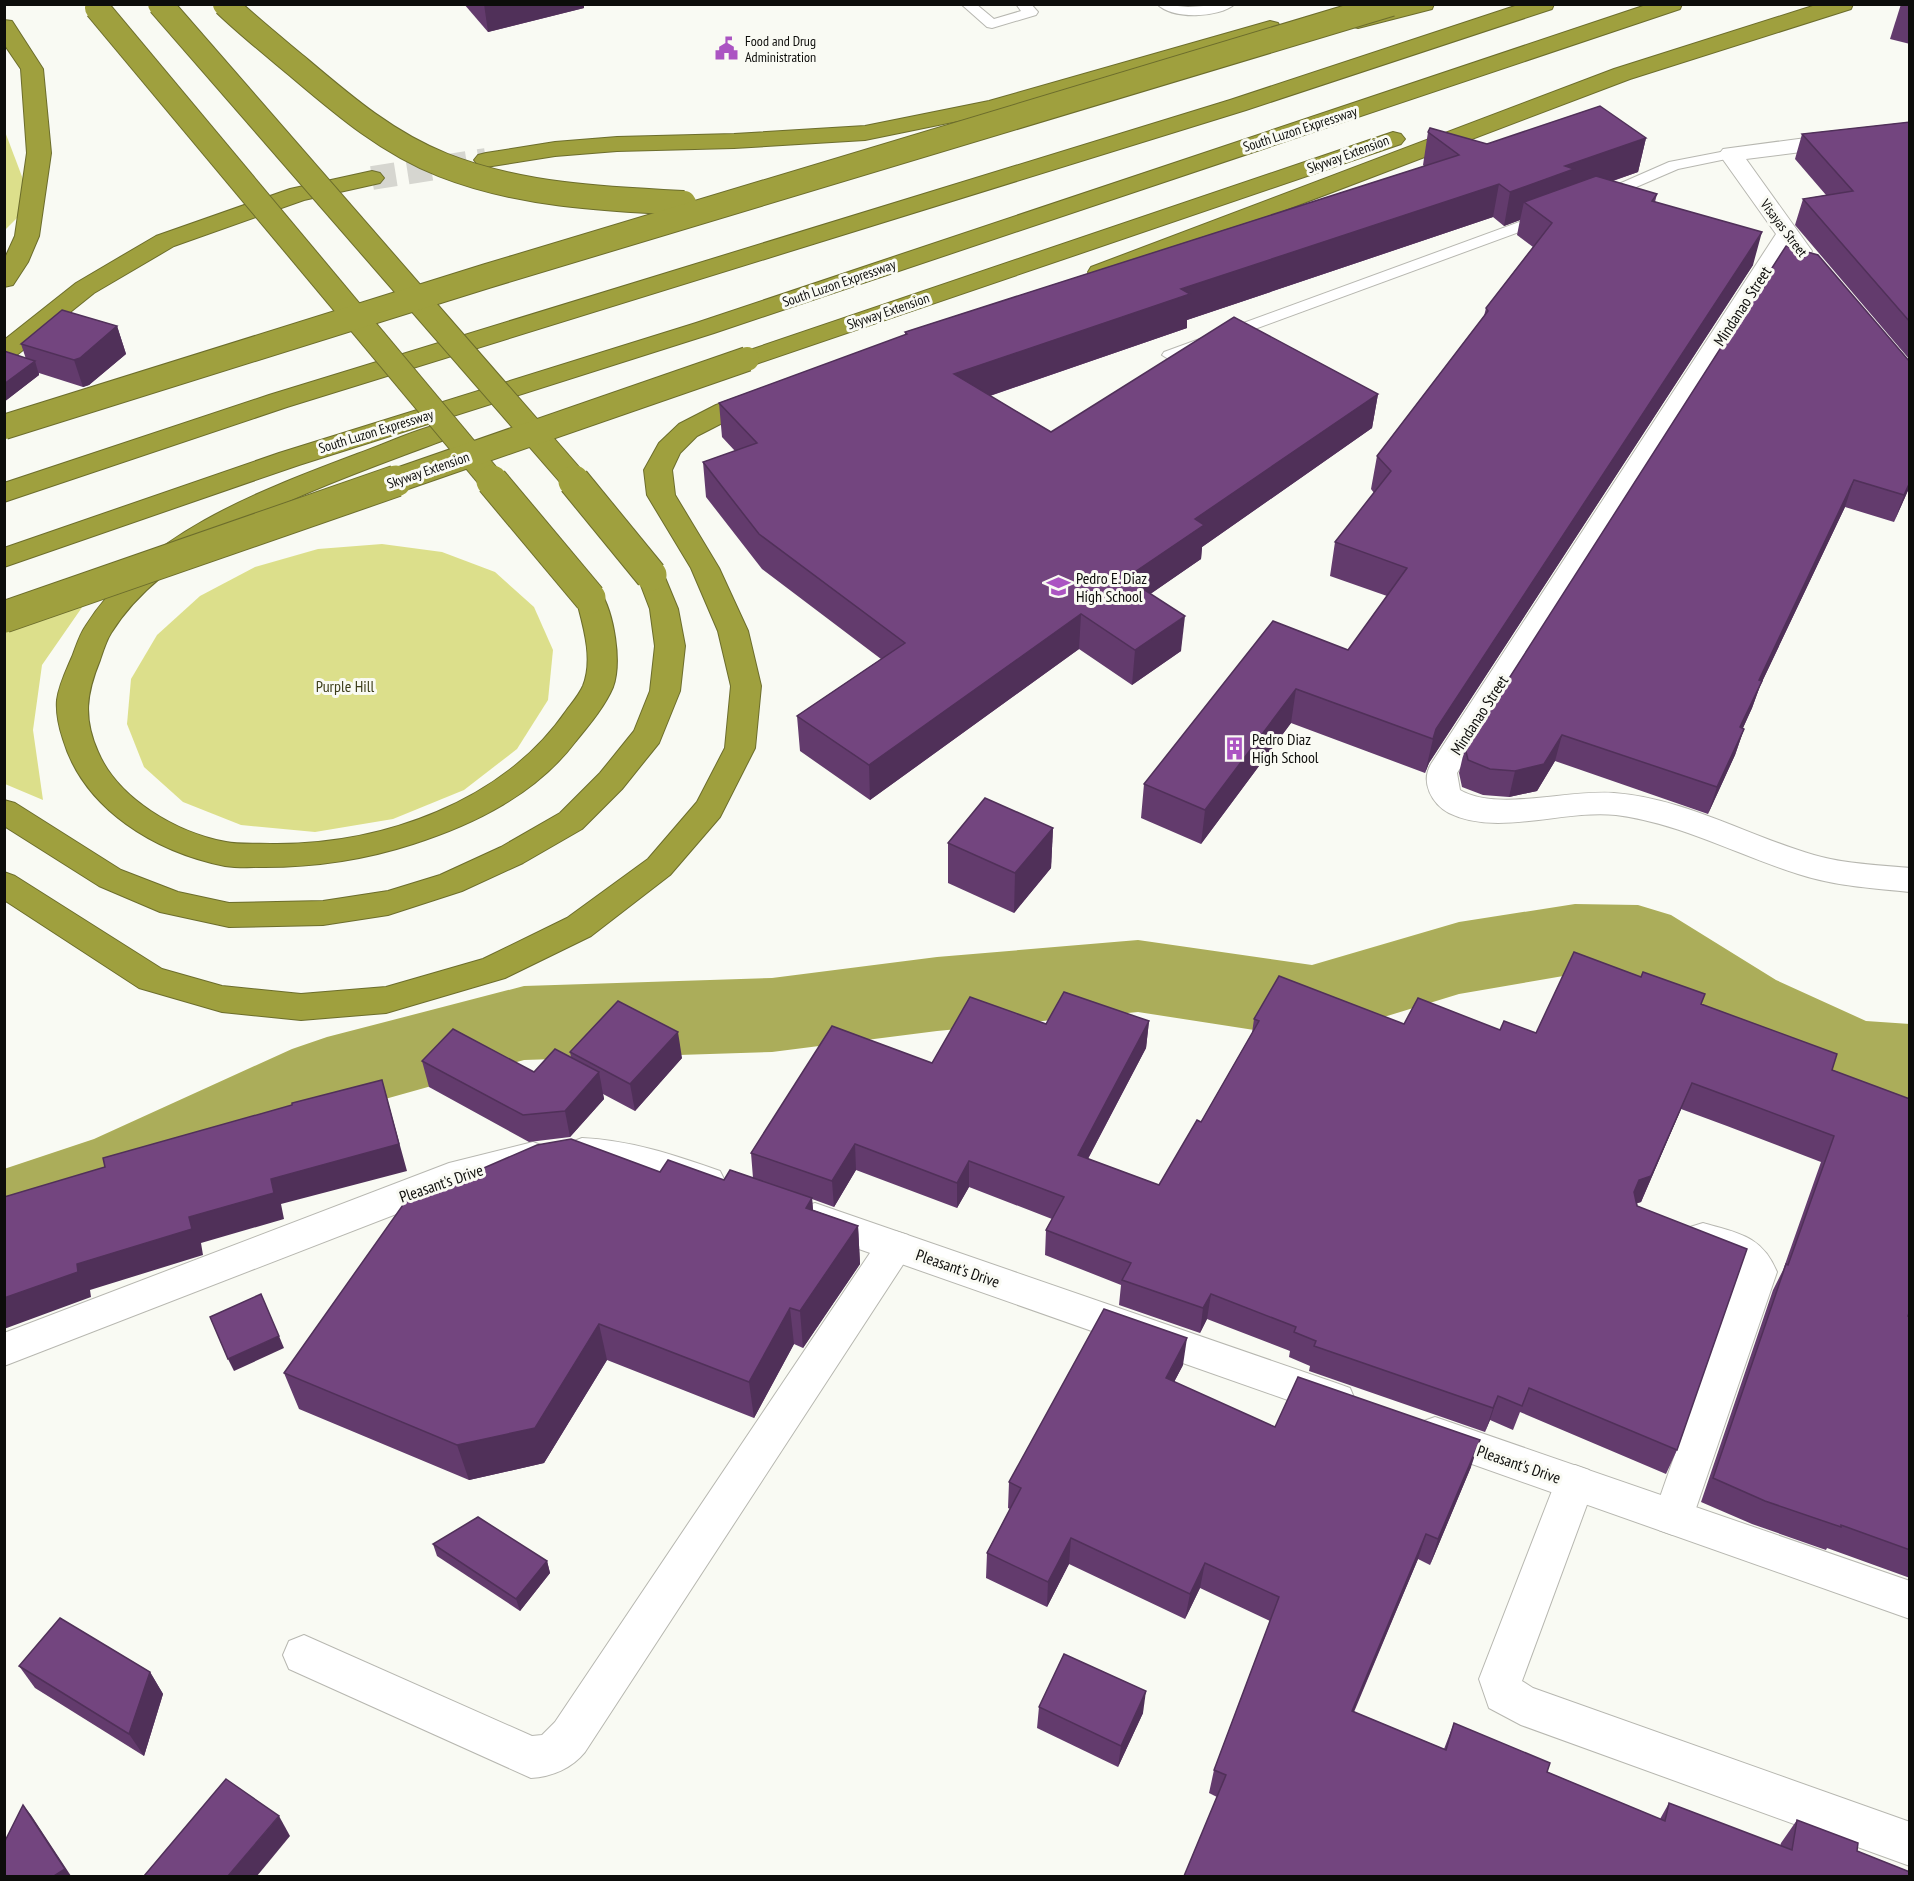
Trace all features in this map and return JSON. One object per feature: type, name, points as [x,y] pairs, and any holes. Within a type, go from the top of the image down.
[{"type":"highway","points":[[4,811],[110,878],[172,903],[229,915],[323,913],[388,903],[451,883],[512,855],[571,821],[611,781],[648,735],[665,692],[670,646],[664,609],[651,575],[577,484],[160,4]]},
{"type":"highway","points":[[225,4],[362,121],[413,152],[470,174],[533,190],[605,199],[684,203],[777,195],[852,175],[1366,19],[1424,4]]},
{"type":"highway","points":[[486,160],[555,149],[617,144],[865,134],[932,122],[994,107],[1353,4]]},
{"type":"highway","points":[[4,426],[487,276],[1391,4]]},
{"type":"highway","points":[[4,493],[278,401],[1238,105],[1544,4]]},
{"type":"highway","name":"South Luzon Expressway","points":[[4,558],[289,459],[705,328],[1672,4]]},
{"type":"highway","name":"Skyway Extension","points":[[4,617],[758,355],[1302,171],[1771,4]]},
{"type":"highway","points":[[1077,280],[1622,74],[1843,4]]},
{"type":"highway","points":[[95,6],[590,598],[602,641],[599,685],[571,727],[548,754],[517,782],[453,817],[401,836],[338,853],[286,857],[226,854],[176,837],[136,817],[99,783],[81,751],[72,705],[81,661],[97,629],[120,599],[157,565],[203,533],[253,506],[705,328]]},
{"type":"highway","points":[[4,26],[32,69],[39,153],[27,236],[16,262],[4,280]]},
{"type":"highway","points":[[4,353],[85,288],[165,241],[298,194],[372,178]]},
{"type":"highway","points":[[4,884],[151,979],[222,999],[301,1007],[386,1000],[493,969],[579,927],[659,867],[709,809],[740,748],[746,686],[733,631],[705,568],[661,495],[658,470],[669,448],[688,430],[724,411],[780,391]]},
{"type":"street","points":[[1731,154],[1910,131]]},
{"type":"street","name":"Visayas Street","points":[[1731,154],[1787,235],[1818,272]]},
{"type":"street","name":"Mindanao Street","points":[[1787,235],[1443,772],[1442,786],[1449,798],[1467,807],[1490,810],[1613,803],[1654,812],[1812,867],[1910,880]]},
{"type":"street","name":"Pleasant's Drive","points":[[4,1350],[462,1173],[510,1160],[548,1155],[594,1153],[648,1163],[743,1193]]},
{"type":"street","name":"Pleasant's Drive","points":[[786,1208],[1910,1600]]},
{"type":"street","points":[[1673,1517],[1758,1272],[1753,1259],[1741,1251],[1676,1229]]},
{"type":"street","points":[[304,1655],[531,1757],[543,1757],[558,1751],[570,1737],[895,1246]]},
{"type":"street","points":[[1575,1483],[1500,1679],[1504,1694],[1521,1704],[1910,1844]]},
{"type":"lane","points":[[968,4],[992,24],[1030,12],[1022,4]]},
{"type":"lane","points":[[1163,4],[1182,12],[1195,13],[1229,4]]},
{"type":"lane","points":[[1588,202],[1674,165],[1731,154]]},
{"type":"lane","points":[[1170,355],[1555,214]]},
{"type":"green space","points":[[4,129],[32,203],[5,230],[4,230]]},
{"type":"green space","name":"Purple Hill","points":[[382,544],[442,552],[495,572],[534,607],[553,650],[548,700],[517,749],[464,790],[393,819],[315,832],[241,825],[183,802],[144,767],[127,724],[131,679],[157,635],[200,596],[255,567],[318,549]]},
{"type":"green space","points":[[101,580],[42,665],[33,730],[43,800],[5,784],[5,618]]},
{"type":"building","points":[[1600,106],[1646,138],[1565,166],[1574,169],[1510,192],[1499,184],[1181,289],[1190,294],[954,374],[1051,432],[1234,317],[1378,394],[1195,519],[1204,525],[1126,578],[1185,616],[1135,650],[1081,614],[869,765],[797,716],[905,643],[759,534],[703,462],[757,443],[719,403],[907,334],[905,332],[1459,155],[1428,132],[1430,128],[1487,144]]},
{"type":"building","points":[[1910,122],[1910,322],[1803,199],[1853,191],[1802,134]]},
{"type":"building","points":[[1596,176],[1657,194],[1652,201],[1762,232],[1436,729],[1433,739],[1296,689],[1205,810],[1144,784],[1273,621],[1348,650],[1407,568],[1335,542],[1391,471],[1377,456],[1552,223],[1524,202]]},
{"type":"building","points":[[1786,246],[1818,255],[1910,362],[1910,482],[1904,495],[1854,480],[1759,680],[1762,681],[1740,727],[1744,729],[1717,787],[1562,735],[1544,764],[1515,771],[1490,769],[1468,760],[1465,747]]},
{"type":"building","points":[[62,310],[117,326],[80,358],[74,360],[21,344]]},
{"type":"building","points":[[4,351],[35,361],[4,384]]},
{"type":"building","points":[[985,798],[1053,828],[1015,873],[948,843]]},
{"type":"building","points":[[1574,952],[1641,977],[1643,972],[1705,994],[1701,1004],[1837,1054],[1832,1070],[1910,1099],[1910,1310],[1908,1316],[1910,1317],[1910,1550],[1765,1501],[1713,1478],[1786,1264],[1788,1265],[1834,1136],[1692,1083],[1651,1176],[1639,1180],[1634,1192],[1637,1206],[1747,1249],[1677,1450],[1529,1388],[1522,1406],[1498,1396],[1493,1408],[1314,1346],[1316,1341],[1294,1332],[1296,1327],[1211,1294],[1203,1308],[1122,1280],[1131,1263],[1046,1230],[1064,1197],[969,1161],[957,1183],[855,1144],[832,1181],[751,1153],[832,1026],[932,1063],[970,997],[1046,1024],[1064,992],[1149,1021],[1078,1155],[1159,1185],[1197,1120],[1201,1122],[1259,1021],[1254,1019],[1279,976],[1404,1024],[1418,998],[1500,1030],[1504,1021],[1536,1033]]},
{"type":"building","points":[[618,1001],[678,1032],[630,1084],[570,1052]]},
{"type":"building","points":[[453,1029],[534,1072],[555,1049],[599,1072],[565,1111],[523,1115],[422,1061]]},
{"type":"building","points":[[382,1080],[399,1144],[271,1179],[274,1193],[189,1217],[192,1229],[77,1264],[78,1272],[4,1298],[4,1197],[105,1167],[103,1158],[292,1105],[292,1103]]},
{"type":"building","points":[[571,1139],[660,1172],[668,1160],[724,1180],[730,1170],[812,1198],[806,1208],[858,1226],[800,1311],[790,1308],[749,1382],[599,1324],[535,1428],[457,1445],[284,1373],[405,1202],[537,1145]]},
{"type":"building","points":[[261,1294],[279,1336],[228,1359],[210,1317]]},
{"type":"building","points":[[1104,1309],[1187,1338],[1166,1378],[1275,1427],[1298,1377],[1480,1440],[1438,1539],[1426,1534],[1352,1711],[1446,1750],[1454,1723],[1550,1763],[1547,1772],[1665,1821],[1669,1803],[1792,1850],[1797,1820],[1858,1843],[1857,1851],[1910,1872],[1910,1876],[1184,1876],[1226,1775],[1214,1770],[1279,1597],[1205,1563],[1190,1594],[1071,1538],[1048,1582],[987,1553],[1021,1488],[1009,1482]]},
{"type":"building","points":[[478,1517],[547,1561],[516,1599],[433,1544]]},
{"type":"building","points":[[60,1618],[150,1672],[129,1734],[19,1666]]},
{"type":"building","points":[[1064,1654],[1146,1691],[1121,1746],[1039,1707]]},
{"type":"building","points":[[226,1779],[279,1816],[228,1876],[144,1876]]},
{"type":"building","points":[[23,1805],[65,1869],[54,1876],[4,1876],[4,1843]]},
{"type":"waterway","points":[[4,1212],[130,1168],[327,1076],[524,1023],[772,1015],[937,994],[1138,976],[1312,1002],[1459,958],[1575,939],[1638,940],[1742,1006],[1855,1059],[1910,1062]]},
{"type":"tunnel","points":[[372,178],[486,160]]},
{"type":"place","name":"Food and Drug Administration","points":[[727,49]]},
{"type":"place","name":"Pedro E. Diaz High School","points":[[1058,587]]},
{"type":"place","name":"Pedro Diaz High School","points":[[1234,748]]}]
